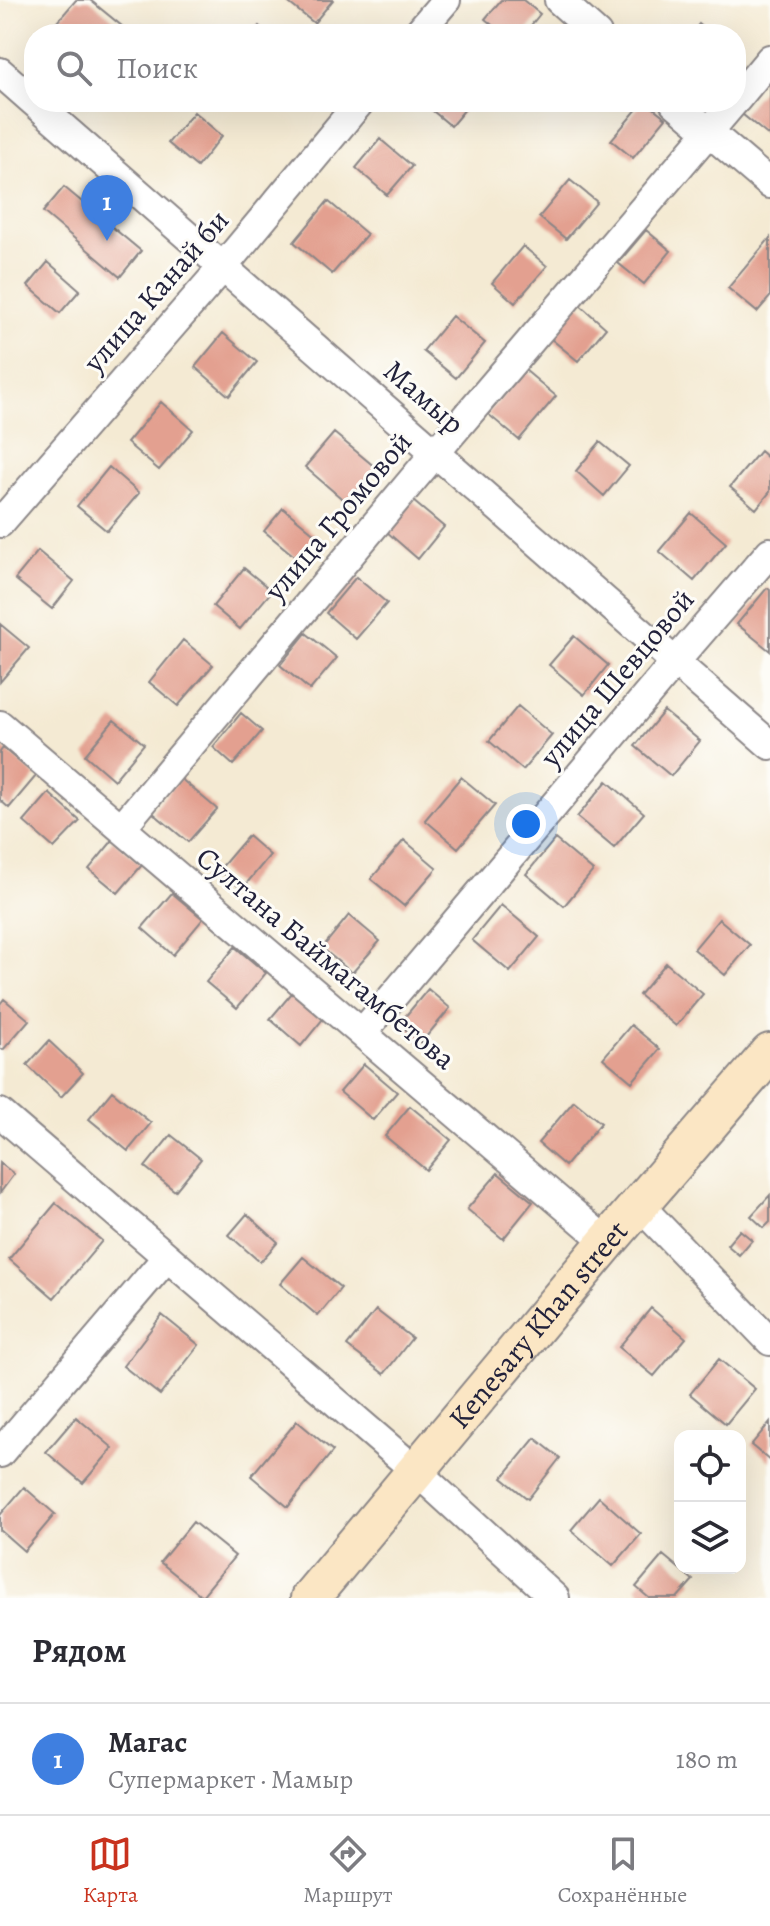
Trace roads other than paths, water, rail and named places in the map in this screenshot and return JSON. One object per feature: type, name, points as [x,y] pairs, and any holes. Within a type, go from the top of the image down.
[{"type":"main road","name":"Kenesary Khan street","points":[[310,1598],[607,1242],[770,1053]]},
{"type":"street","points":[[426,24],[446,0]]},
{"type":"street","points":[[559,0],[586,24]]},
{"type":"street","name":"улица Громовой","points":[[746,88],[770,59]]},
{"type":"street","name":"Мамыр","points":[[0,72],[24,93]]},
{"type":"street","name":"Мамыр","points":[[45,112],[770,745]]},
{"type":"street","name":"улица Канай би","points":[[0,523],[222,268],[352,112]]},
{"type":"street","points":[[685,112],[770,184]]},
{"type":"street","name":"улица Громовой","points":[[121,828],[726,112]]},
{"type":"street","name":"улица Шевцовой","points":[[362,1033],[770,552]]},
{"type":"street","name":"Султана Баймагамбетова","points":[[0,725],[607,1242]]},
{"type":"street","points":[[0,1113],[416,1471],[555,1598]]},
{"type":"street","points":[[639,1205],[770,1341]]},
{"type":"street","points":[[0,1453],[167,1257]]},
{"type":"place","name":"Магас","points":[[107,241]]}]
